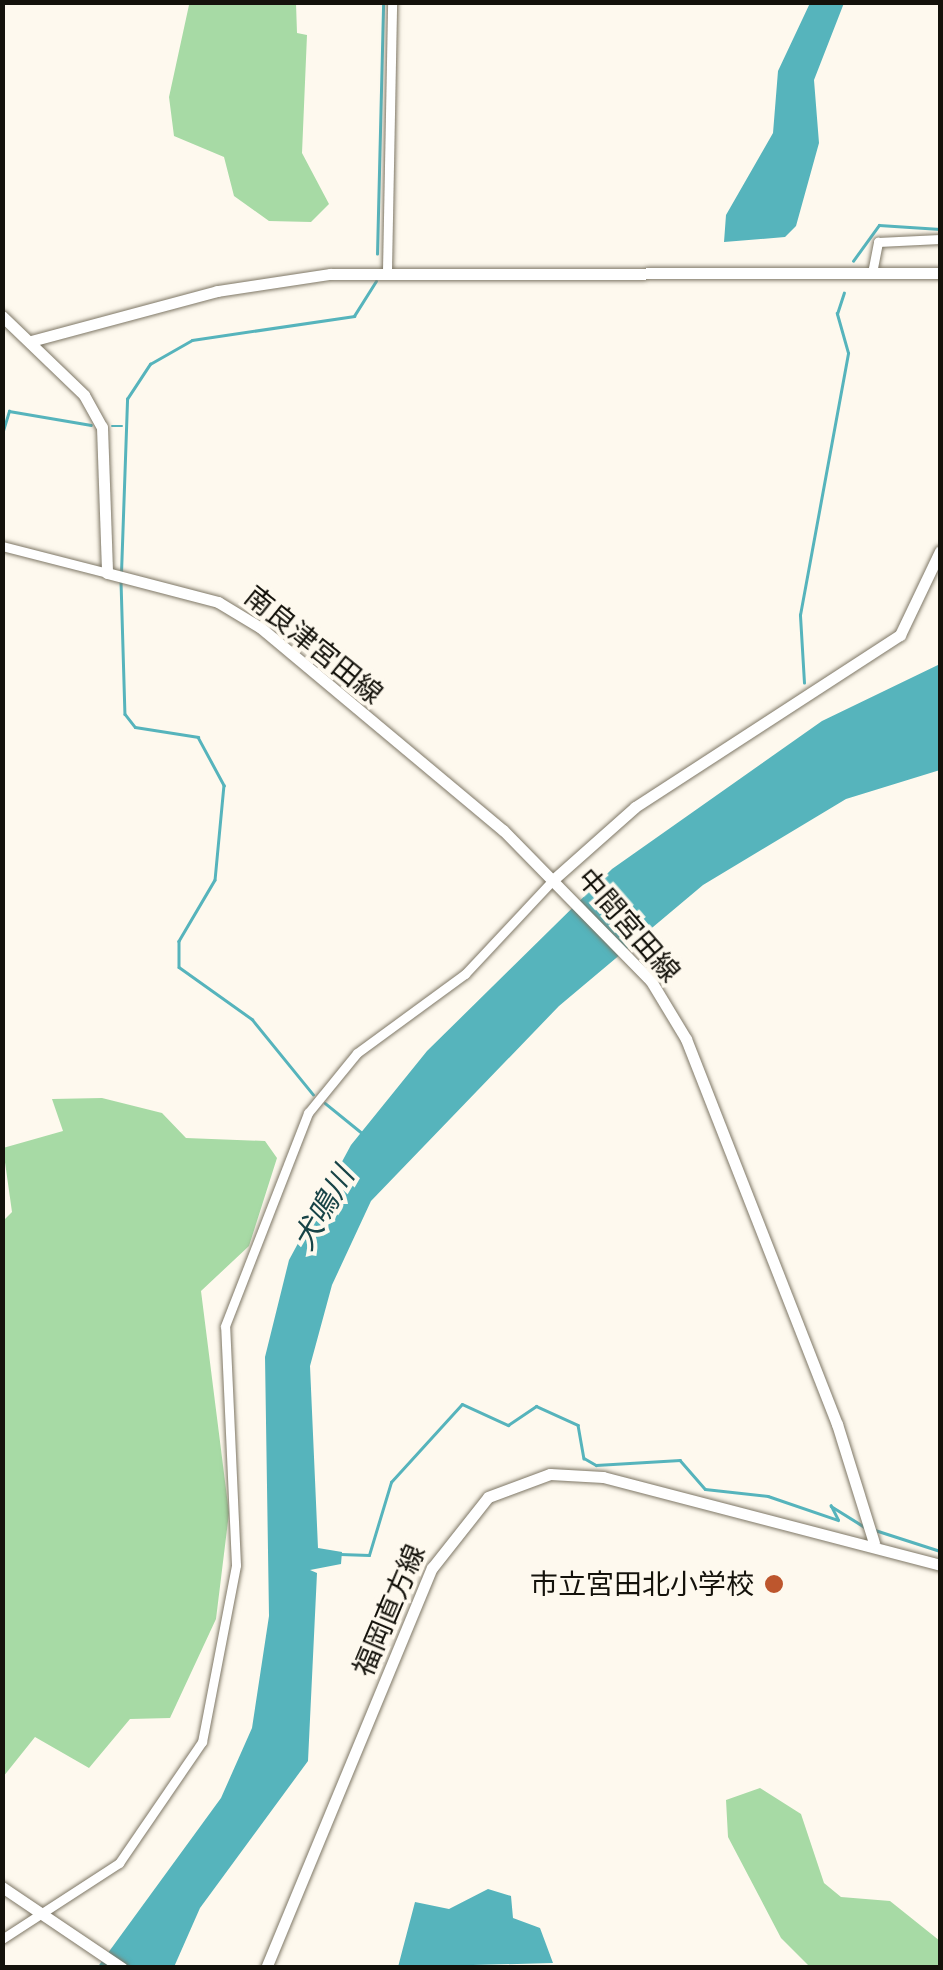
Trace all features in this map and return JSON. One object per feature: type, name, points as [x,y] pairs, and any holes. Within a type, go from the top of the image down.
[{"type":"main road","points":[[31,342],[217,291],[387,270],[940,272]]},
{"type":"main road","points":[[2,316],[31,342],[102,427],[107,573]]},
{"type":"main road","name":"中間宮田線","points":[[874,1543],[837,1424],[686,1039],[647,976],[557,883],[635,808],[900,635],[940,551]]},
{"type":"main road","name":"南良津宮田線","points":[[107,573],[240,614],[557,883]]},
{"type":"main road","name":"福岡直方線","points":[[266,1968],[432,1568],[488,1496],[571,1472],[874,1543],[940,1565]]},
{"type":"main road","points":[[2,1887],[122,1968]]},
{"type":"street","points":[[387,270],[392,2]]},
{"type":"street","points":[[872,273],[878,242],[940,239]]},
{"type":"street","points":[[2,546],[107,573]]},
{"type":"street","points":[[2,1940],[119,1863],[181,1783],[209,1722],[236,1565],[225,1326],[291,1146],[346,1064],[465,974],[557,883]]},
{"type":"green space","points":[[296,3],[297,33],[307,35],[302,153],[329,204],[311,222],[269,221],[234,196],[224,157],[174,136],[169,97],[189,5]]},
{"type":"green space","points":[[102,1098],[162,1113],[186,1138],[265,1141],[277,1158],[249,1246],[201,1291],[229,1513],[216,1619],[170,1718],[130,1719],[89,1768],[35,1737],[3,1777],[2,1222],[12,1212],[3,1148],[63,1131],[52,1099]]},
{"type":"green space","points":[[760,1788],[801,1814],[824,1883],[841,1897],[890,1901],[940,1941],[940,1967],[810,1967],[781,1938],[728,1837],[726,1800]]},
{"type":"water","points":[[810,3],[844,3],[814,80],[819,143],[796,226],[785,237],[724,242],[726,215],[773,133],[778,71]]},
{"type":"water","name":"犬鳴川","points":[[940,664],[940,770],[846,799],[703,885],[559,1006],[371,1201],[332,1285],[310,1366],[318,1548],[342,1552],[341,1564],[310,1570],[317,1573],[308,1761],[200,1908],[174,1967],[97,1968],[221,1798],[252,1728],[269,1616],[265,1357],[289,1260],[351,1145],[427,1051],[612,869],[822,721]]},
{"type":"water","points":[[488,1889],[511,1896],[513,1918],[540,1928],[553,1963],[398,1967],[415,1902],[449,1909]]},
{"type":"waterway","points":[[377,254],[383,2]]},
{"type":"waterway","points":[[853,261],[879,225],[940,229]]},
{"type":"waterway","points":[[121,573],[127,399],[150,364],[192,340],[354,316],[376,281]]},
{"type":"waterway","points":[[804,683],[800,615],[848,353],[837,314],[844,293]]},
{"type":"waterway","points":[[2,434],[9,411],[91,425]]},
{"type":"waterway","points":[[112,426],[122,426]]},
{"type":"waterway","points":[[121,581],[125,714],[135,727],[198,737],[224,785],[215,880],[179,941],[179,967],[252,1019],[313,1094]]},
{"type":"waterway","points":[[325,1103],[362,1133]]},
{"type":"waterway","points":[[340,1554],[369,1555],[391,1482],[462,1404],[508,1425],[536,1406],[578,1425],[584,1458],[596,1465],[680,1460],[705,1489],[768,1496],[838,1520],[831,1506],[863,1526]]},
{"type":"waterway","points":[[875,1530],[940,1551]]},
{"type":"place","name":"市立宮田北小学校","points":[[774,1584]]}]
